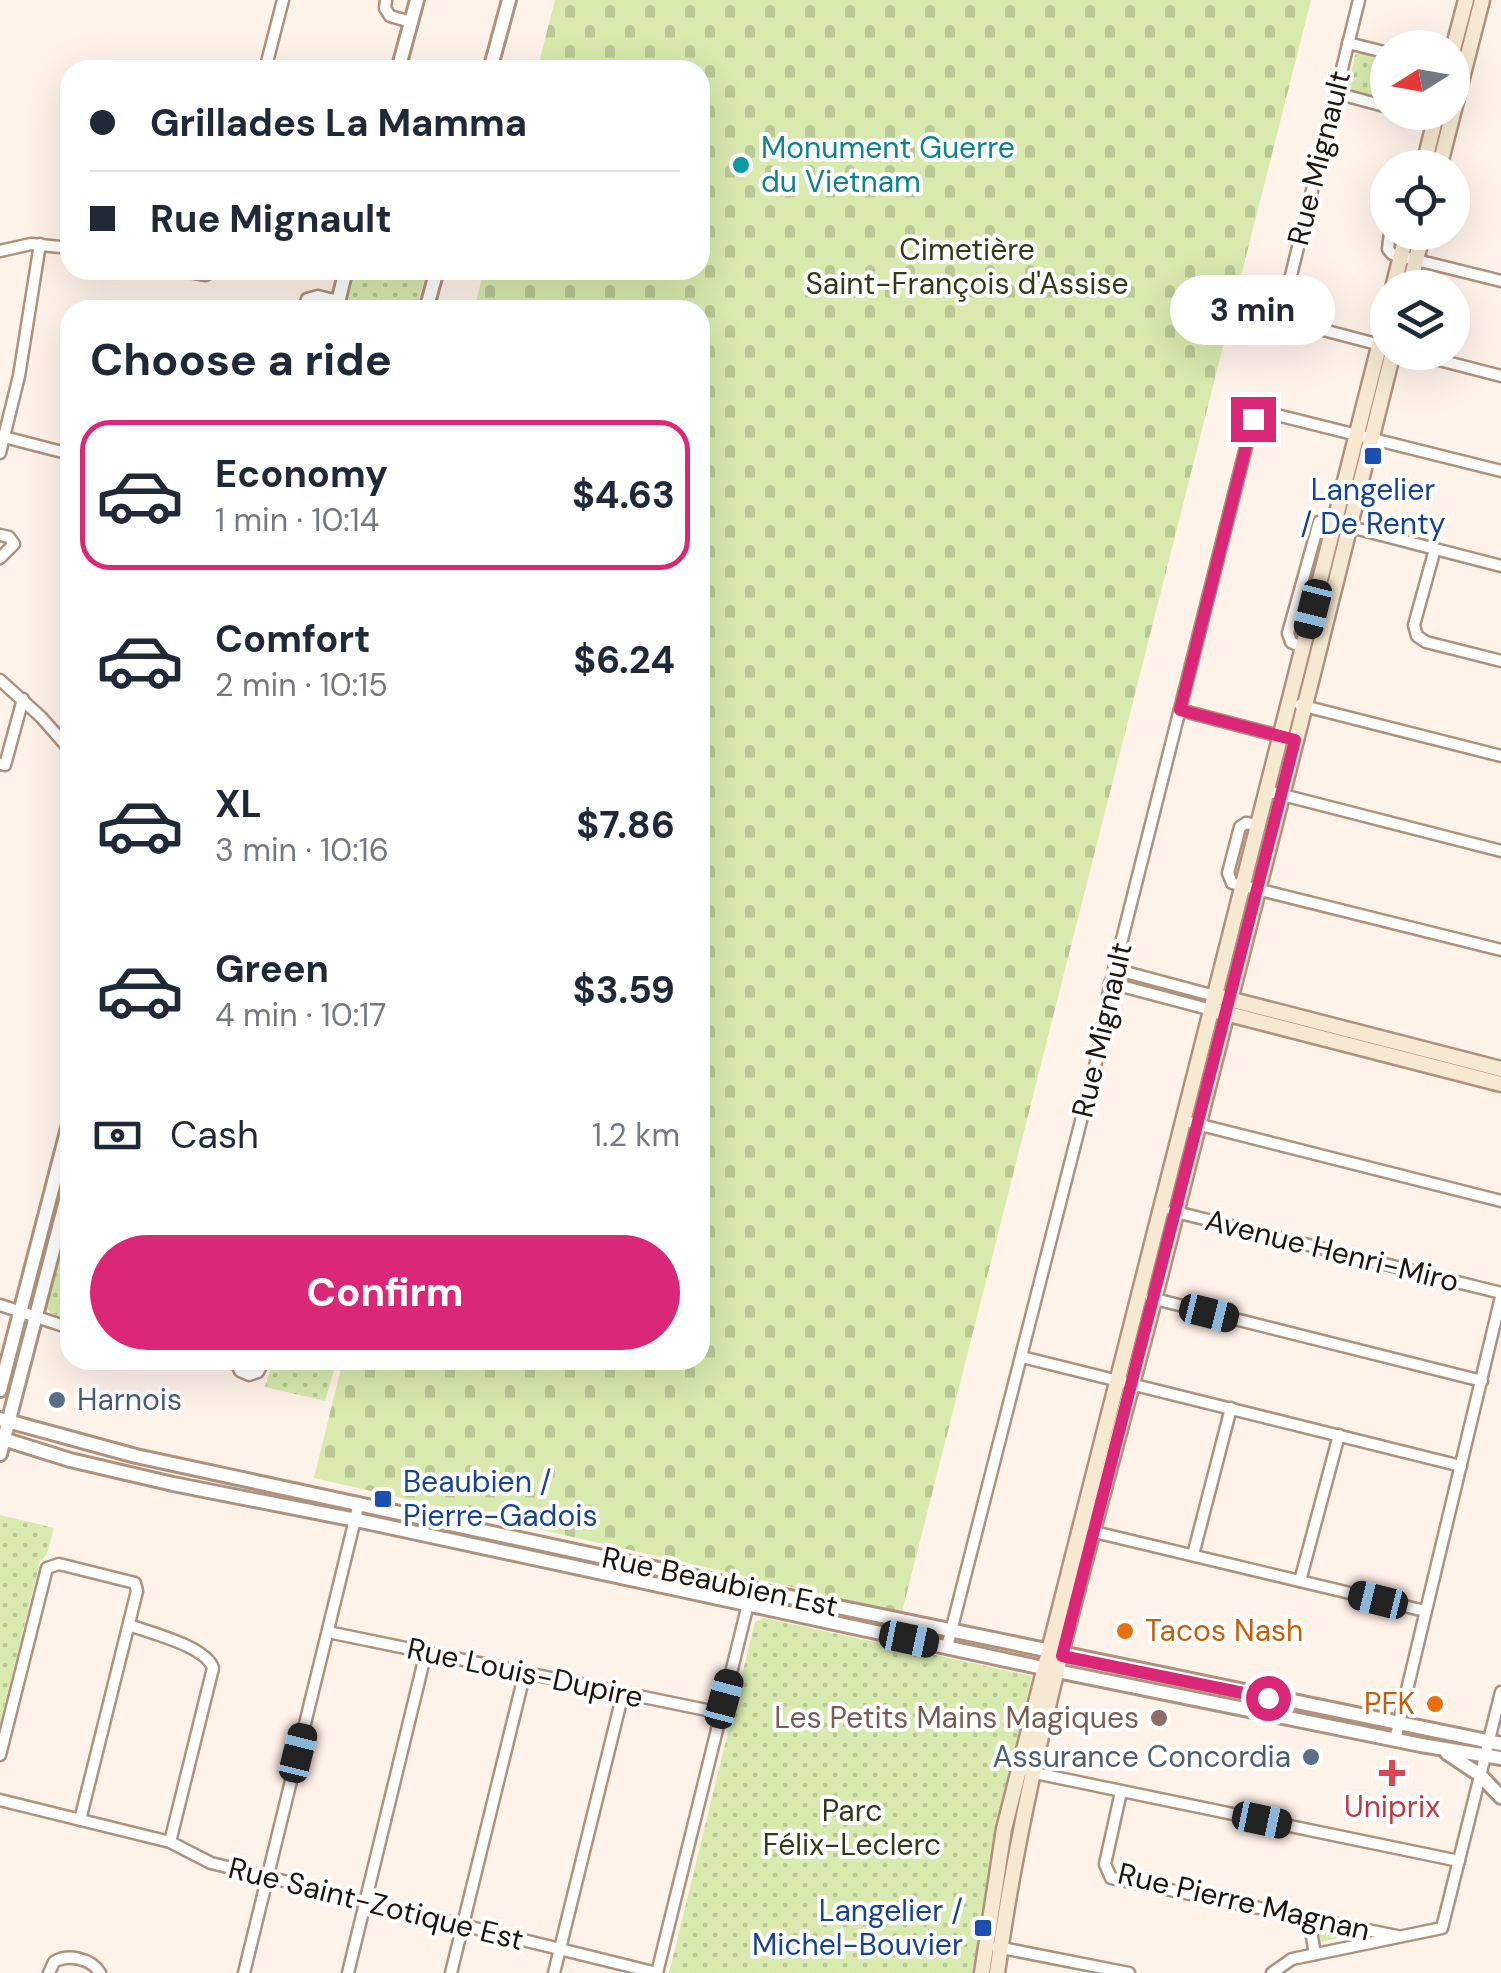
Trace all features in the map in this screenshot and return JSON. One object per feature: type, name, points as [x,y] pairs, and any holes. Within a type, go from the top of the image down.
[{"type":"main road","points":[[1458,30],[1466,0]]},
{"type":"main road","points":[[1444,150],[1482,0]]},
{"type":"main road","points":[[1408,250],[1409,270]]},
{"type":"main road","points":[[1403,270],[1413,250]]},
{"type":"main road","points":[[997,1973],[993,1946],[1004,1829],[1026,1771],[1088,1531],[1380,370]]},
{"type":"main road","points":[[1297,704],[1304,648],[1341,525]]},
{"type":"main road","points":[[1251,886],[1258,825],[1274,793]]},
{"type":"main road","points":[[1221,1005],[1501,1069]]},
{"type":"main road","points":[[1221,1005],[1501,1084]]},
{"type":"main road","points":[[982,1973],[993,1946]]},
{"type":"street","points":[[269,60],[284,0]]},
{"type":"street","points":[[386,0],[390,16],[411,22]]},
{"type":"street","points":[[401,60],[417,0]]},
{"type":"street","points":[[493,60],[509,0]]},
{"type":"street","name":"Rue Mignault","points":[[1359,0],[1282,302],[1283,316],[1289,322],[1370,344]]},
{"type":"street","points":[[1348,43],[1370,48]]},
{"type":"street","points":[[1336,93],[1370,102]]},
{"type":"street","points":[[0,453],[19,376],[40,244]]},
{"type":"street","points":[[0,251],[40,244],[60,247]]},
{"type":"street","points":[[1390,250],[1501,281]]},
{"type":"street","points":[[1470,368],[1501,376]]},
{"type":"street","name":"Rue Mignault","points":[[947,1647],[1098,1058],[1110,984],[1252,422],[1258,414],[1270,412],[1364,436]]},
{"type":"street","points":[[1364,436],[1501,471]]},
{"type":"street","points":[[4,437],[60,451]]},
{"type":"street","points":[[1341,525],[1501,566]]},
{"type":"street","points":[[0,534],[9,536],[14,544],[0,558]]},
{"type":"street","points":[[1434,548],[1414,625],[1416,636],[1501,661]]},
{"type":"street","points":[[0,680],[60,739]]},
{"type":"street","points":[[0,764],[5,765],[23,699]]},
{"type":"street","points":[[1297,704],[1501,756]]},
{"type":"street","points":[[1180,710],[1288,738]]},
{"type":"street","points":[[1274,793],[1501,851]]},
{"type":"street","points":[[1251,886],[1501,950]]},
{"type":"street","points":[[1114,970],[1221,1005]]},
{"type":"street","points":[[1110,984],[1221,1005]]},
{"type":"street","points":[[1192,1122],[1501,1201]]},
{"type":"street","points":[[0,1390],[60,1159]]},
{"type":"street","name":"Avenue Henri-Miro","points":[[1170,1211],[1501,1295]]},
{"type":"street","points":[[0,1454],[4,1421],[60,1223]]},
{"type":"street","points":[[1394,1740],[1501,1295]]},
{"type":"street","points":[[1148,1298],[1482,1381]]},
{"type":"street","points":[[0,1305],[60,1325]]},
{"type":"street","points":[[1022,1357],[1461,1466]]},
{"type":"street","points":[[1193,1555],[1231,1408]]},
{"type":"street","name":"Rue Beaubien Est","points":[[4,1421],[176,1464],[751,1589],[1398,1724],[1491,1750]]},
{"type":"street","points":[[1300,1580],[1339,1436]]},
{"type":"street","name":"Rue Beaubien Est","points":[[2,1438],[70,1460],[173,1484],[462,1542],[1051,1670],[1435,1748],[1491,1750]]},
{"type":"street","points":[[173,1484],[176,1464]]},
{"type":"street","points":[[244,1973],[359,1503]]},
{"type":"street","points":[[462,1542],[466,1527]]},
{"type":"street","points":[[1088,1531],[1425,1611]]},
{"type":"street","points":[[0,1755],[48,1568],[59,1564],[135,1583],[137,1592],[80,1820]]},
{"type":"street","points":[[657,1973],[751,1589]]},
{"type":"street","points":[[129,1625],[200,1652],[213,1668],[170,1842]]},
{"type":"street","name":"Rue Louis-Dupire","points":[[328,1632],[721,1713]]},
{"type":"street","points":[[348,1973],[426,1652]]},
{"type":"street","points":[[451,1973],[525,1672]]},
{"type":"street","points":[[1229,1706],[1232,1690]]},
{"type":"street","points":[[1272,1973],[1283,1962],[1442,1928],[1480,1775],[1491,1750],[1501,1692]]},
{"type":"street","points":[[554,1973],[623,1693]]},
{"type":"street","points":[[1327,1726],[1330,1710]]},
{"type":"street","name":"Rue Beaubien Est","points":[[1435,1748],[1480,1775],[1501,1797]]},
{"type":"street","points":[[1491,1750],[1501,1773]]},
{"type":"street","points":[[1026,1771],[1459,1860]]},
{"type":"street","name":"Rue Pierre Magnan","points":[[1121,1792],[1104,1864],[1111,1878],[1403,1937]]},
{"type":"street","name":"Rue Saint-Zotique Est","points":[[0,1800],[170,1842],[211,1863],[657,1973]]},
{"type":"street","points":[[1308,1920],[1315,1954]]},
{"type":"street","points":[[993,1946],[1129,1973]]},
{"type":"street","points":[[50,1973],[54,1962],[65,1957],[91,1963],[100,1973]]},
{"type":"green space","name":"Cimetière Saint-François d'Assise","points":[[555,0],[1311,0],[902,1612],[314,1478],[341,1370],[710,1370],[710,300],[476,300],[482,280],[710,280],[710,60],[540,60]]},
{"type":"green space","points":[[1355,55],[1370,55],[1370,95],[1348,89]]},
{"type":"green space","points":[[353,280],[424,280],[419,300],[348,300]]},
{"type":"green space","points":[[1319,532],[1324,533],[1299,633],[1294,632]]},
{"type":"green space","points":[[60,1252],[60,1316],[50,1313],[46,1306]]},
{"type":"green space","points":[[270,1370],[334,1370],[325,1401],[265,1387]]},
{"type":"green space","points":[[0,1515],[54,1528],[47,1554],[40,1562],[0,1723]]},
{"type":"green space","name":"Parc Félix-Leclerc","points":[[764,1618],[1032,1676],[998,1824],[974,1973],[669,1973],[755,1622]]},
{"type":"green space","points":[[1319,1925],[1351,1930],[1352,1935],[1321,1942],[1316,1940],[1314,1929]]},
{"type":"place","name":"Monument Guerre du Vietnam","points":[[741,165]]},
{"type":"place","name":"Langelier / De Renty","points":[[1373,456]]},
{"type":"place","name":"Harnois","points":[[57,1400]]},
{"type":"place","name":"Beaubien / Pierre-Gadois","points":[[383,1499]]},
{"type":"place","name":"Tacos Nash","points":[[1125,1631]]},
{"type":"place","name":"PFK","points":[[1435,1704]]},
{"type":"place","name":"Les Petits Mains Magiques","points":[[1159,1718]]},
{"type":"place","name":"Assurance Concordia","points":[[1311,1757]]},
{"type":"place","name":"Uniprix","points":[[1392,1773]]},
{"type":"place","name":"Langelier / Michel-Bouvier","points":[[983,1928]]},
{"type":"route","points":[[1253,419],[1180,710],[1295,740],[1062,1656],[1268,1698]]}]
